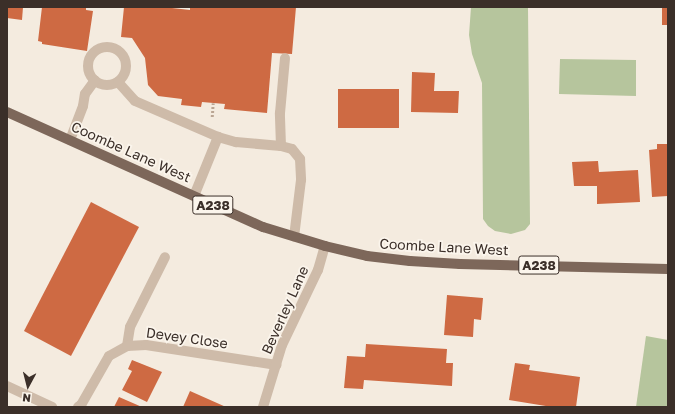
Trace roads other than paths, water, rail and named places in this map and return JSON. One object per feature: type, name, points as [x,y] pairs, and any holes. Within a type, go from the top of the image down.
[{"type":"main road","name":"Coombe Lane West","points":[[7,112],[262,227],[325,246],[367,256],[410,261],[460,264],[668,269]]},
{"type":"street","points":[[106,47],[118,51],[125,60],[125,72],[118,82],[106,85],[95,80],[89,69],[91,57],[100,49],[106,47]]},
{"type":"street","points":[[281,146],[280,114],[285,58]]},
{"type":"street","points":[[70,140],[83,106],[85,94],[95,80]]},
{"type":"street","points":[[118,82],[135,101],[218,137],[236,142],[281,146],[292,149],[300,159],[301,180],[294,237]]},
{"type":"street","points":[[194,196],[218,137]]},
{"type":"street","name":"Beverley Lane","points":[[263,407],[282,344],[318,270],[325,246]]},
{"type":"street","points":[[127,346],[130,326],[165,257]]},
{"type":"street","name":"Devey Close","points":[[78,407],[81,405],[109,356],[127,346],[146,345],[276,365]]},
{"type":"street","points":[[7,386],[52,407]]}]
